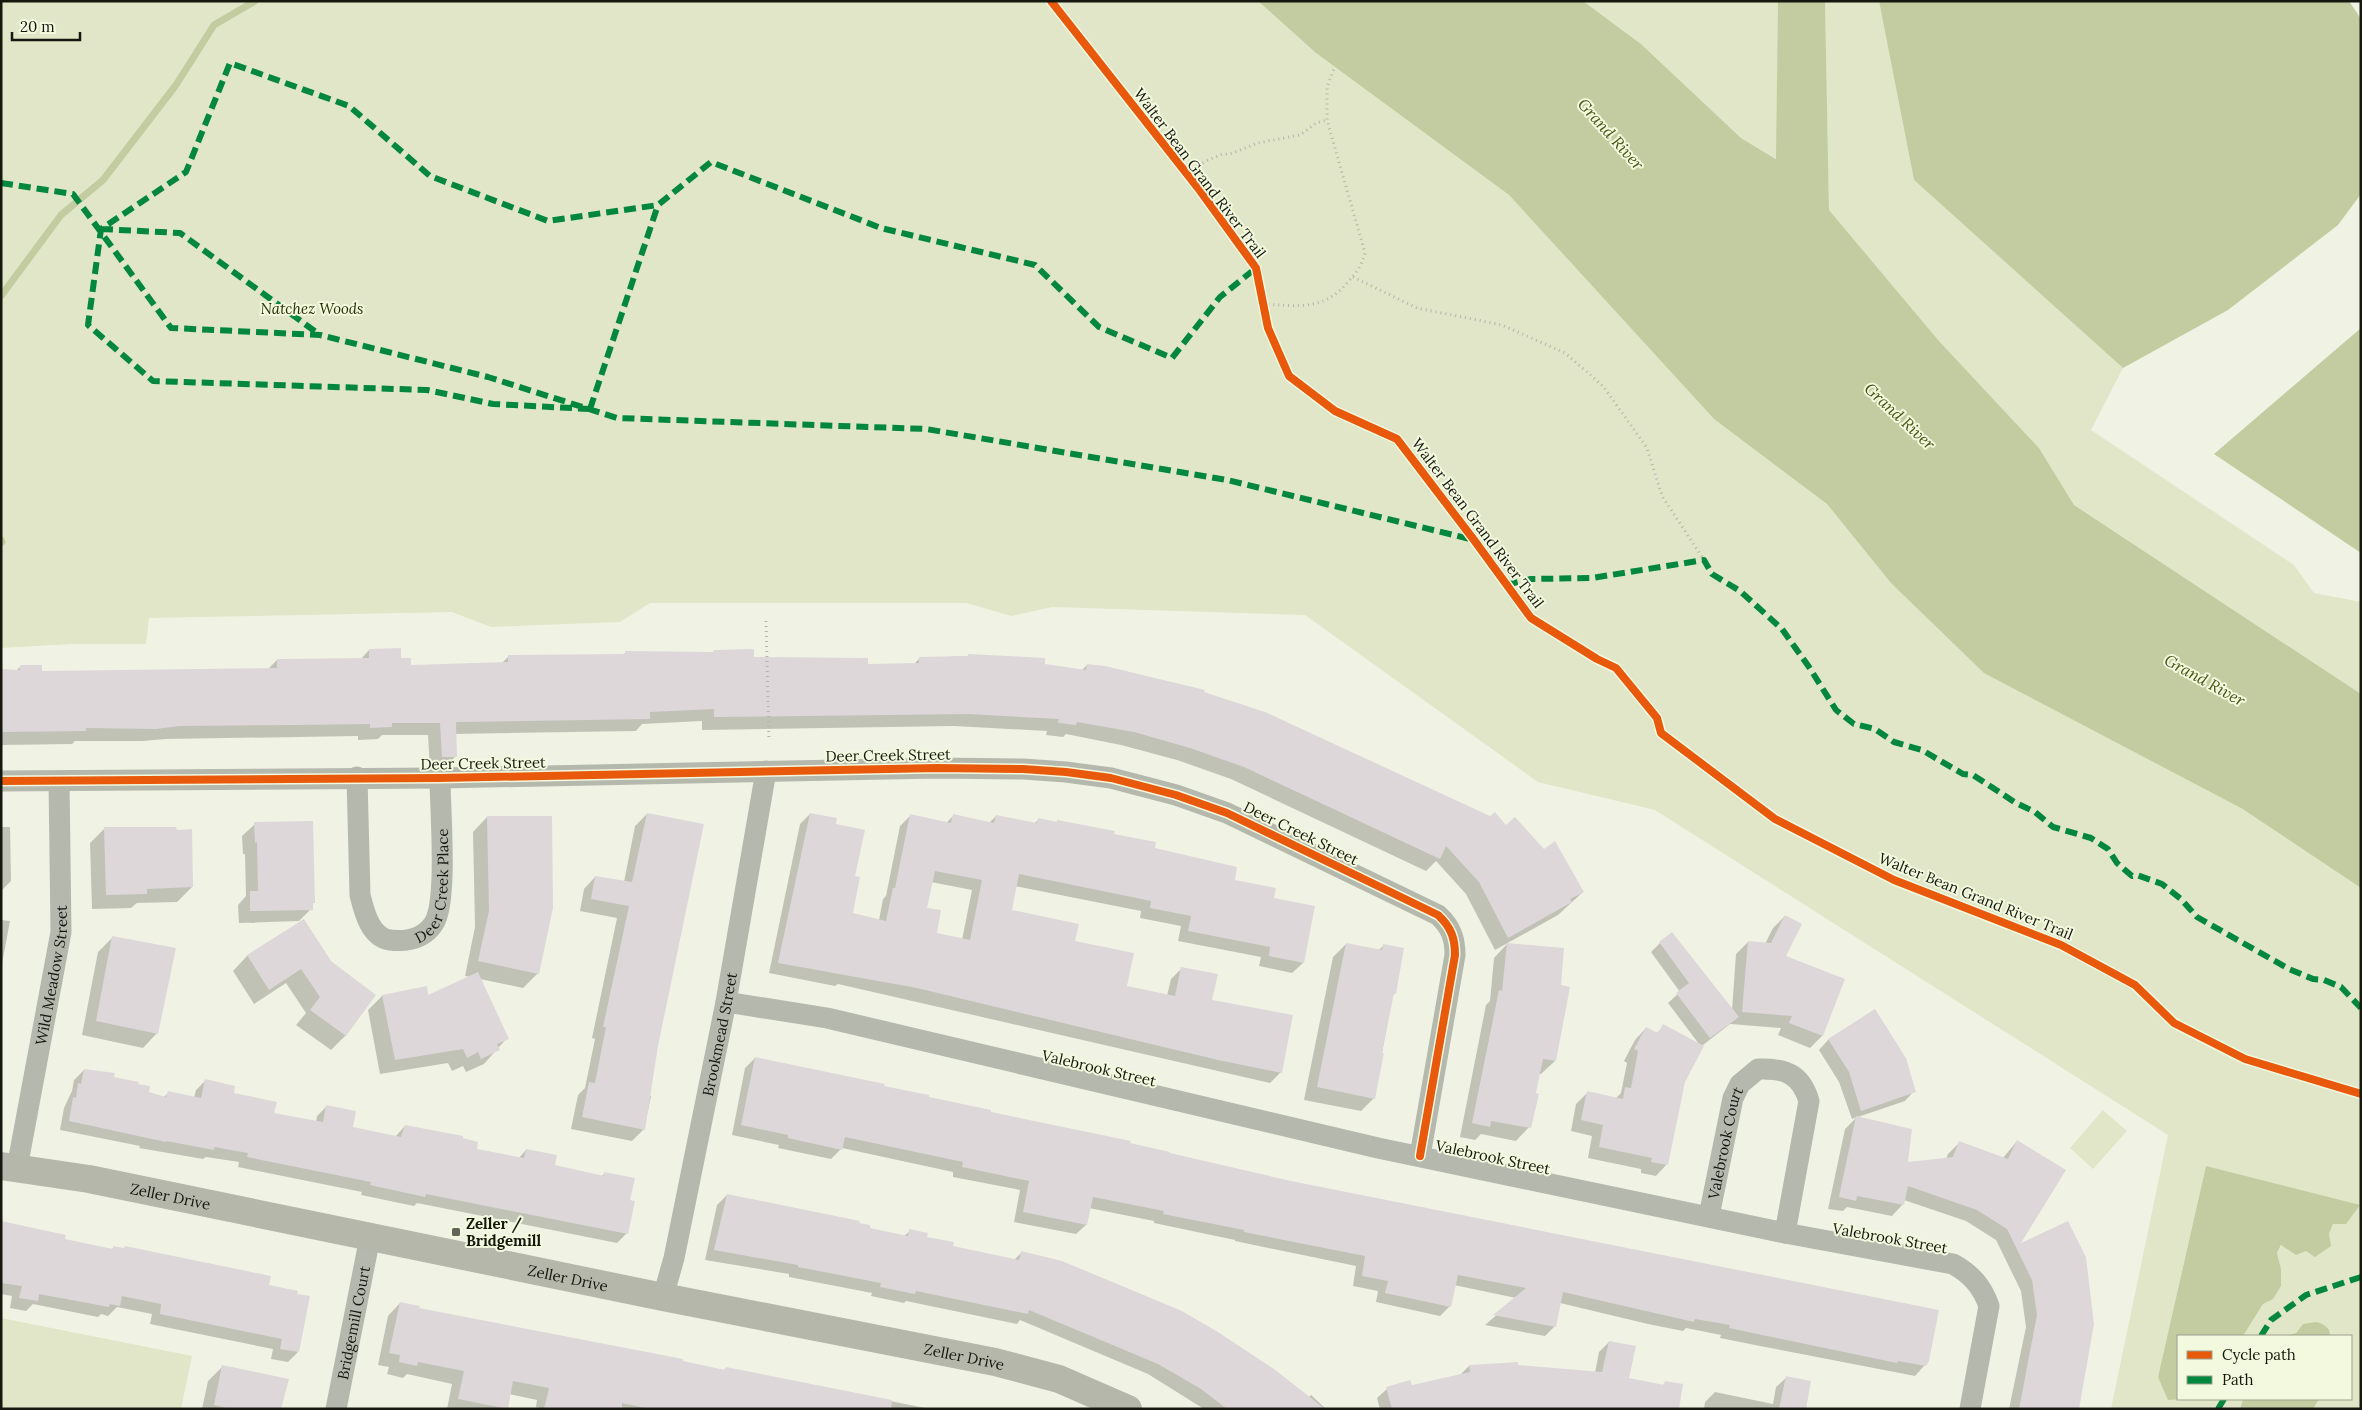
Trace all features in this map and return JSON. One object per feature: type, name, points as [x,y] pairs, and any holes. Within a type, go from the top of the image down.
[{"type":"street","name":"Deer Creek Street","points":[[1,781],[440,778],[766,770],[1023,769],[1111,778],[1176,795],[1228,813],[1438,916],[1452,933],[1455,942],[1455,955],[1420,1156]]},
{"type":"street","name":"Brookmead Street","points":[[663,1297],[674,1258],[726,1002],[766,770]]},
{"type":"street","name":"Deer Creek Place","points":[[358,778],[360,895],[364,912],[372,929],[386,939],[404,942],[420,936],[434,923],[442,900],[440,778]]},
{"type":"street","name":"Wild Meadow Street","points":[[9,1167],[61,932],[59,780]]},
{"type":"street","name":"Valebrook Street","points":[[726,1002],[827,1018],[1420,1156],[1785,1233],[1931,1258],[1953,1264],[1973,1277],[1985,1294],[1989,1306],[1970,1409]]},
{"type":"street","name":"Valebrook Court","points":[[1709,1216],[1733,1098],[1740,1084],[1758,1069],[1781,1070],[1799,1081],[1806,1089],[1809,1100],[1785,1233]]},
{"type":"street","name":"Zeller Drive","points":[[9,1167],[89,1179],[663,1297],[995,1362],[1059,1379],[1128,1409]]},
{"type":"street","name":"Bridgemill Court","points":[[336,1409],[370,1237]]},
{"type":"path","points":[[1262,295],[1264,308],[1319,304],[1339,294],[1362,266],[1365,253],[1328,120],[1327,87],[1335,66]]},
{"type":"path","points":[[1186,174],[1206,161],[1223,154],[1230,154],[1258,143],[1300,135],[1316,123],[1328,120]]},
{"type":"path","points":[[1353,277],[1417,308],[1502,325],[1528,334],[1565,353],[1603,386],[1647,448],[1662,496],[1704,560]]},
{"type":"path","points":[[766,621],[769,741]]},
{"type":"green space","name":"Natchez Woods","points":[[1,1],[1258,1],[1316,53],[1509,195],[1714,419],[1827,504],[1891,583],[2241,808],[2361,888],[2361,1409],[2313,1409],[2318,1400],[2352,1400],[2352,1335],[2331,1335],[2331,1332],[2303,1324],[2296,1333],[2289,1335],[2244,1335],[2263,1304],[2273,1299],[2281,1269],[2277,1253],[2282,1245],[2288,1249],[2329,1234],[2333,1224],[2206,1166],[2158,1377],[2178,1401],[2243,1400],[2240,1409],[2111,1409],[2168,1135],[1655,810],[1538,782],[1305,615],[1052,607],[1011,616],[967,603],[650,603],[620,622],[491,627],[452,612],[149,618],[146,644],[71,644],[1,648]]},
{"type":"green space","points":[[1583,1],[1778,1],[1777,159],[1741,138],[1641,44]]},
{"type":"green space","points":[[1825,1],[1879,1],[1914,180],[2123,368],[2091,430],[2294,565],[2314,593],[2361,602],[2361,694],[2074,505],[2039,448],[1939,341],[1829,210]]},
{"type":"green space","points":[[2103,1110],[2127,1131],[2093,1169],[2070,1148]]},
{"type":"green space","points":[[1,1318],[192,1356],[181,1409],[1,1409]]},
{"type":"water","name":"Grand River","points":[[1258,1],[1583,1],[1641,44],[1741,138],[1776,159],[1778,1],[1825,1],[1829,210],[1939,341],[2039,448],[2074,505],[2361,694],[2361,888],[2241,808],[1984,673],[1891,583],[1827,504],[1714,419],[1509,195],[1316,53]]},
{"type":"water","points":[[1879,1],[2349,1],[2361,19],[2361,194],[2338,225],[2228,310],[2123,368],[1914,180]]},
{"type":"water","points":[[2361,328],[2361,553],[2214,454]]},
{"type":"water","points":[[2206,1166],[2360,1205],[2346,1224],[2333,1224],[2329,1234],[2331,1246],[2315,1257],[2306,1251],[2296,1255],[2281,1245],[2277,1253],[2281,1269],[2281,1286],[2273,1299],[2263,1304],[2244,1335],[2177,1335],[2177,1400],[2168,1400],[2158,1377]]},
{"type":"water","points":[[2321,1323],[2326,1326],[2331,1335],[2289,1335],[2296,1333],[2303,1324]]},
{"type":"water","points":[[2243,1400],[2318,1400],[2313,1409],[2240,1409]]},
{"type":"building","points":[[401,648],[401,658],[411,658],[411,665],[508,662],[508,655],[625,654],[625,651],[714,652],[714,650],[754,649],[754,657],[868,658],[868,664],[919,663],[919,657],[968,656],[968,654],[1045,658],[1045,664],[1086,670],[1087,664],[1105,666],[1205,690],[1204,692],[1265,712],[1490,816],[1495,812],[1506,825],[1515,817],[1544,849],[1555,841],[1584,892],[1570,899],[1572,902],[1508,938],[1479,882],[1446,846],[1440,859],[1244,767],[1190,748],[1134,732],[1077,722],[1076,725],[1058,723],[1059,719],[968,714],[714,717],[714,709],[650,712],[650,719],[456,722],[457,757],[442,757],[440,723],[392,723],[392,727],[370,728],[370,724],[179,726],[156,729],[86,728],[86,731],[1,732],[1,669],[20,670],[20,665],[42,665],[42,671],[277,668],[277,659],[369,658],[369,649]]},
{"type":"building","points":[[647,813],[704,824],[658,1046],[645,1130],[582,1117],[589,1082],[595,1083],[606,1027],[603,1027],[629,906],[591,899],[595,876],[632,882]]},
{"type":"building","points":[[810,813],[837,818],[836,824],[865,830],[855,876],[860,877],[853,913],[886,921],[893,888],[895,888],[910,814],[951,823],[953,814],[994,823],[996,815],[1037,823],[1038,818],[1115,831],[1114,834],[1156,842],[1155,848],[1237,867],[1235,880],[1276,888],[1274,898],[1315,906],[1304,963],[1269,956],[1270,947],[1188,931],[1191,916],[1150,908],[1151,901],[1019,874],[1012,910],[1079,924],[1075,941],[1134,953],[1127,986],[1175,996],[1181,967],[1218,974],[1212,1000],[1293,1015],[1282,1073],[1218,1060],[917,988],[778,963]],"holes":[[[935,871],[982,880],[970,940],[937,933],[941,910],[927,908]]]},
{"type":"building","points":[[487,816],[552,816],[553,908],[539,974],[478,961],[489,911]]},
{"type":"building","points":[[313,821],[315,903],[313,903],[313,910],[250,911],[250,891],[258,891],[257,842],[255,843],[254,822]]},
{"type":"building","points":[[104,827],[176,827],[177,830],[192,829],[193,887],[147,889],[147,894],[106,895]]},
{"type":"building","points":[[1785,915],[1802,924],[1786,956],[1845,979],[1823,1036],[1789,1023],[1792,1016],[1742,1012],[1748,941],[1771,943]]},
{"type":"building","points":[[304,919],[331,961],[376,995],[346,1036],[310,1010],[320,997],[301,969],[269,990],[247,955]]},
{"type":"building","points":[[1672,932],[1739,1017],[1710,1038],[1676,993],[1689,983],[1659,942]]},
{"type":"building","points":[[112,936],[176,948],[158,1034],[96,1021]]},
{"type":"building","points":[[1346,943],[1382,950],[1383,944],[1404,948],[1396,994],[1394,993],[1382,1053],[1384,1053],[1375,1099],[1317,1087]]},
{"type":"building","points":[[1507,943],[1564,948],[1561,985],[1570,987],[1556,1061],[1543,1059],[1536,1093],[1539,1094],[1531,1128],[1491,1121],[1490,1127],[1472,1123],[1499,990],[1502,991]]},
{"type":"building","points":[[478,972],[509,1039],[497,1044],[500,1050],[481,1059],[478,1052],[467,1058],[463,1049],[395,1060],[382,995],[427,986],[428,995]]},
{"type":"building","points":[[1875,1009],[1906,1058],[1916,1092],[1861,1111],[1849,1072],[1828,1039]]},
{"type":"building","points":[[1663,1024],[1704,1046],[1685,1082],[1668,1165],[1651,1162],[1652,1158],[1599,1147],[1603,1125],[1581,1120],[1587,1091],[1623,1099],[1625,1087],[1631,1088],[1638,1051],[1634,1049],[1646,1027],[1658,1033]]},
{"type":"building","points":[[755,1057],[885,1084],[884,1086],[991,1110],[991,1112],[1131,1141],[1130,1143],[1291,1181],[1939,1310],[1929,1361],[1926,1366],[1898,1361],[1897,1363],[1729,1328],[1730,1325],[1695,1319],[1694,1322],[1563,1292],[1556,1327],[1493,1315],[1526,1288],[1458,1275],[1451,1307],[1385,1293],[1388,1281],[1362,1276],[1365,1256],[1163,1214],[1164,1211],[1093,1197],[1087,1225],[1023,1212],[1029,1181],[962,1167],[963,1162],[845,1137],[842,1150],[788,1138],[788,1135],[741,1125]]},
{"type":"building","points":[[84,1069],[115,1073],[114,1077],[150,1086],[149,1092],[166,1097],[168,1091],[201,1098],[205,1079],[235,1086],[234,1093],[277,1102],[274,1113],[323,1122],[326,1105],[356,1111],[353,1127],[401,1137],[405,1125],[463,1136],[463,1138],[478,1142],[477,1149],[524,1158],[526,1149],[557,1155],[555,1165],[604,1176],[604,1172],[635,1178],[630,1200],[635,1201],[628,1234],[426,1194],[425,1197],[370,1185],[371,1182],[247,1157],[248,1153],[214,1147],[214,1150],[166,1142],[69,1121],[73,1097],[76,1098],[78,1083],[81,1084]]},
{"type":"building","points":[[1856,1116],[1912,1129],[1908,1162],[1953,1157],[1959,1141],[2008,1159],[2017,1140],[2066,1170],[2021,1243],[2068,1221],[2086,1257],[2094,1324],[2079,1409],[2019,1409],[2037,1315],[2032,1280],[2007,1229],[1977,1210],[1908,1186],[1904,1205],[1857,1196],[1856,1201],[1839,1197]]},
{"type":"building","points":[[727,1194],[860,1221],[859,1223],[870,1225],[870,1228],[908,1236],[909,1229],[928,1233],[927,1237],[954,1242],[953,1246],[1019,1260],[1021,1251],[1062,1261],[1182,1311],[1274,1369],[1325,1409],[1227,1409],[1201,1389],[1158,1364],[1029,1310],[1028,1314],[916,1291],[915,1294],[880,1287],[881,1283],[798,1267],[798,1265],[714,1250]]},
{"type":"building","points":[[1,1221],[66,1235],[65,1239],[113,1249],[113,1246],[124,1248],[125,1246],[271,1276],[269,1285],[298,1291],[297,1294],[310,1296],[299,1352],[280,1349],[282,1339],[160,1314],[161,1304],[122,1296],[120,1306],[110,1304],[109,1307],[39,1294],[38,1301],[19,1298],[22,1286],[1,1283]]},
{"type":"building","points":[[400,1302],[420,1306],[419,1308],[683,1359],[683,1361],[725,1370],[726,1367],[892,1400],[891,1409],[650,1409],[622,1403],[622,1409],[544,1409],[549,1388],[513,1381],[508,1409],[458,1399],[464,1371],[418,1362],[417,1366],[399,1362],[400,1355],[389,1353]]},
{"type":"building","points":[[1609,1341],[1636,1346],[1629,1378],[1664,1385],[1665,1381],[1683,1384],[1679,1409],[1392,1409],[1386,1387],[1410,1380],[1412,1385],[1470,1372],[1469,1365],[1518,1362],[1518,1365],[1602,1372]]},
{"type":"building","points":[[222,1365],[289,1379],[281,1409],[231,1409],[214,1405]]},
{"type":"building","points":[[1786,1376],[1811,1381],[1806,1409],[1779,1409]]},
{"type":"waterway","points":[[1,296],[61,215],[103,180],[176,85],[214,25],[255,1]]},
{"type":"marked path","points":[[590,409],[493,404],[427,390],[153,381],[88,325],[101,229],[186,172],[230,63],[349,106],[430,176],[548,221],[658,205],[711,162],[881,228],[1035,265],[1099,327],[1172,358],[1220,297],[1256,268]]},
{"type":"marked path","points":[[1,183],[73,194],[171,328],[320,335],[488,377],[617,418],[926,429],[1227,480],[1474,540]]},
{"type":"marked path","points":[[590,409],[658,205]]},
{"type":"marked path","points":[[101,229],[180,233],[320,335]]},
{"type":"marked path","points":[[1506,585],[1531,579],[1592,578],[1704,560],[1712,574],[1740,591],[1782,629],[1836,710],[1854,724],[1875,729],[1894,742],[1922,750],[1963,774],[1973,775],[2016,803],[2035,812],[2053,827],[2091,838],[2108,849],[2117,863],[2132,876],[2137,875],[2162,884],[2181,899],[2197,917],[2289,969],[2313,979],[2324,980],[2341,987],[2361,1008]]},
{"type":"marked path","points":[[2262,1335],[2271,1320],[2306,1295],[2361,1277]]},
{"type":"marked path","points":[[2218,1409],[2223,1400]]},
{"type":"cycle path","name":"Walter Bean Grand River Trail","points":[[1051,1],[1198,188],[1256,268],[1268,328],[1289,376],[1335,411],[1397,439],[1531,618],[1597,659],[1616,668],[1657,718],[1661,733],[1775,819],[1894,880],[2061,945],[2135,985],[2174,1023],[2245,1059],[2361,1094]]},
{"type":"cycle path","points":[[1,781],[440,778],[938,768],[1023,769],[1111,778],[1176,795],[1227,813],[1438,915],[1449,928],[1453,938],[1455,955],[1420,1156]]},
{"type":"place","name":"Zeller / Bridgemill","points":[[456,1232]]}]
